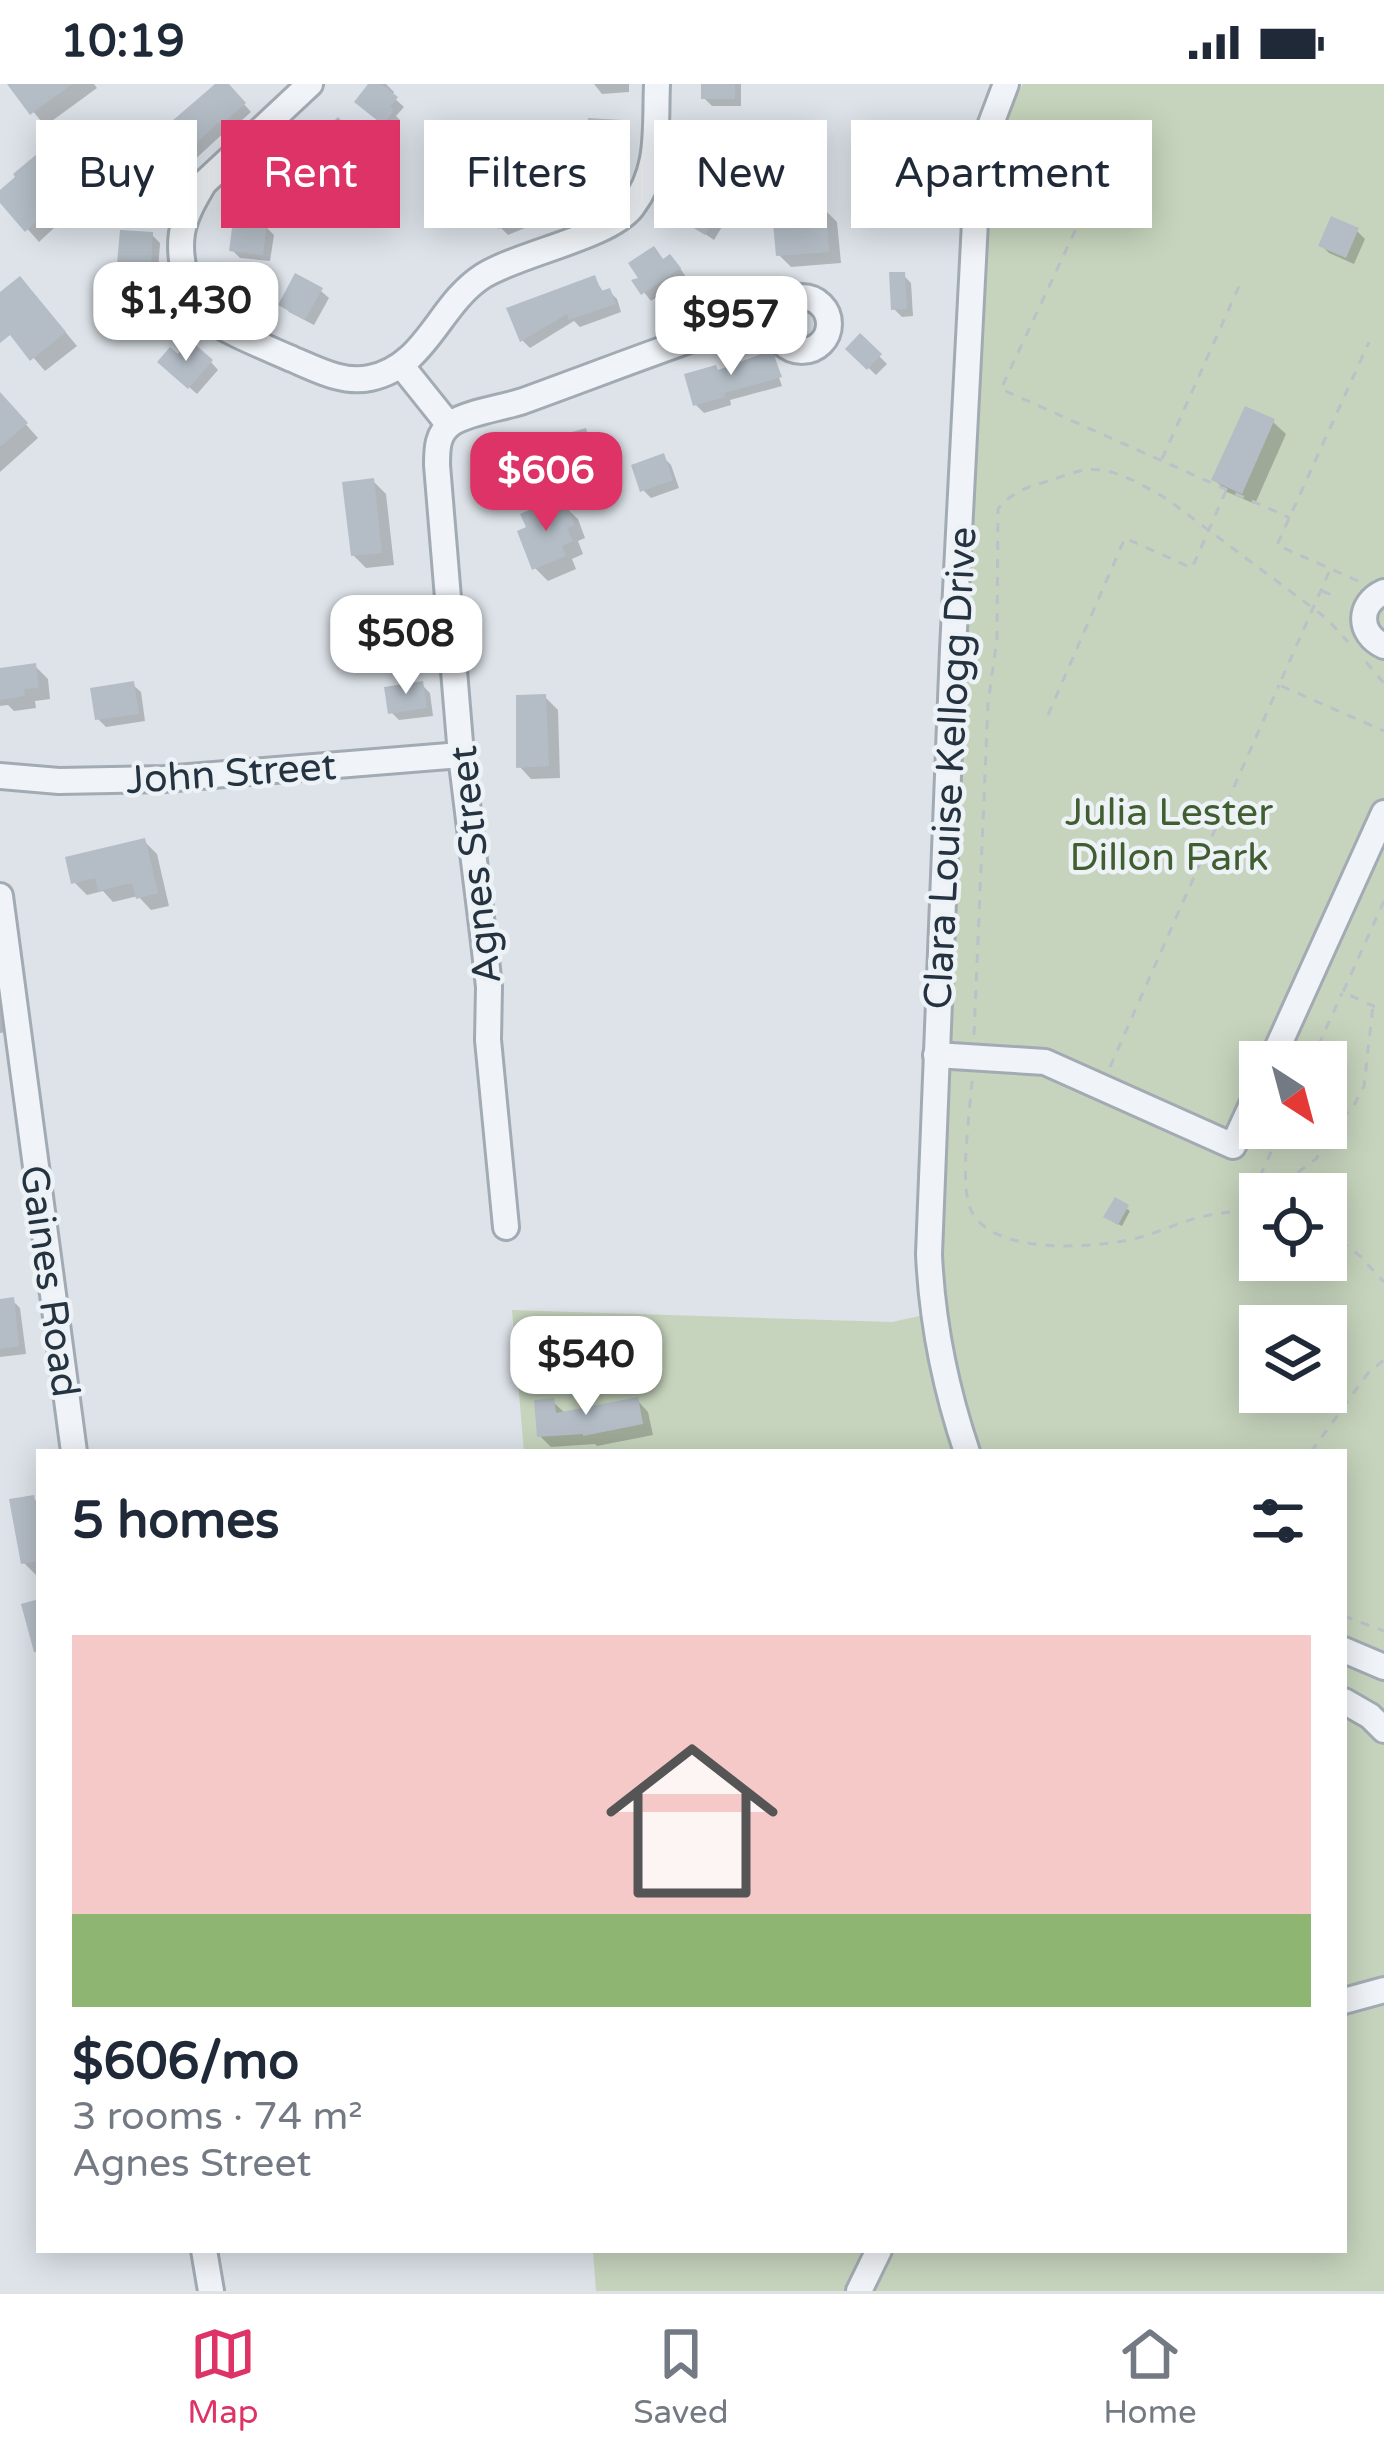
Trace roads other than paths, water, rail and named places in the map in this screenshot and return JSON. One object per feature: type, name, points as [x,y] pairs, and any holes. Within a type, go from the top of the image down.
[{"type":"street","points":[[310,84],[204,183],[182,232],[182,262],[188,284],[209,318],[271,350],[352,380],[367,380],[415,356],[458,295],[485,275],[609,226],[628,212],[656,156],[657,84]]},
{"type":"street","name":"Clara Louise Kellogg Drive","points":[[958,1448],[932,1310],[929,1254],[936,1055],[977,183],[987,134],[1006,84]]},
{"type":"street","points":[[401,365],[449,425],[779,308]]},
{"type":"street","name":"Agnes Street","points":[[449,425],[441,432],[437,465],[461,755],[489,987],[488,1040],[506,1227]]},
{"type":"street","points":[[1374,588],[1363,621],[1374,653]]},
{"type":"street","name":"John Street","points":[[0,776],[59,782],[164,779],[461,755]]},
{"type":"street","points":[[1281,1041],[1384,813]]},
{"type":"street","name":"Gaines Road","points":[[0,896],[74,1449]]},
{"type":"street","points":[[936,1055],[1045,1062],[1233,1146],[1239,1133]]},
{"type":"street","points":[[1347,1651],[1384,1667]]},
{"type":"street","points":[[1347,1703],[1384,1730]]},
{"type":"street","points":[[1347,2001],[1384,1990]]},
{"type":"street","points":[[205,2253],[211,2291]]},
{"type":"street","points":[[859,2291],[878,2253]]},
{"type":"park label","name":"Julia Lester Dillon Park","points":[[1169,834]]}]
